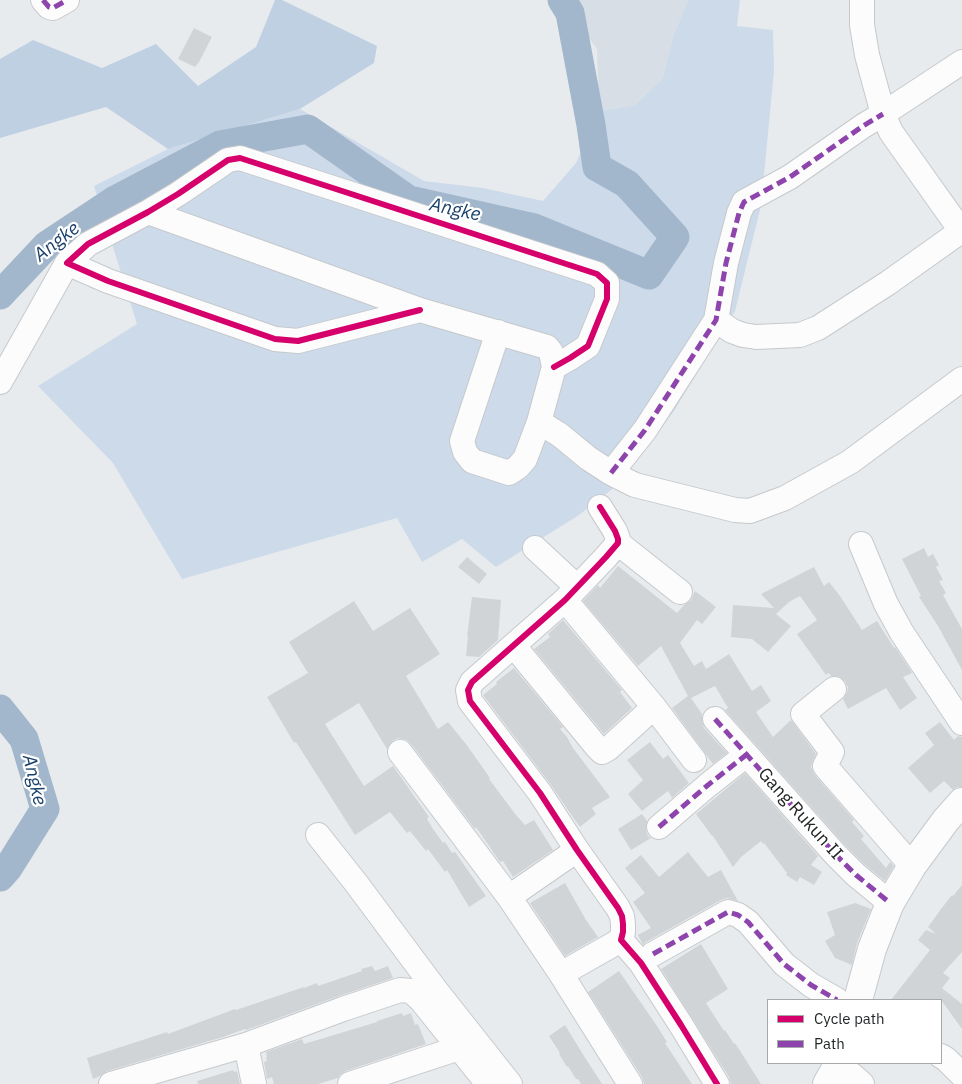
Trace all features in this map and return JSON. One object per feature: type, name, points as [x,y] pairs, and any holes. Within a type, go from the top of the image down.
[{"type":"main road","points":[[858,999],[872,949],[890,903],[912,866],[946,820],[962,802]]},
{"type":"street","points":[[44,0],[49,7],[53,8],[67,0]]},
{"type":"street","points":[[716,320],[732,331],[744,335],[756,337],[800,335],[818,328],[888,283],[962,231],[891,132],[883,114],[867,55],[862,25],[862,0]]},
{"type":"street","points":[[611,473],[645,430],[716,320],[726,263],[738,213],[744,202],[790,176],[962,62]]},
{"type":"street","points":[[0,382],[67,263],[88,244],[178,194],[228,160],[240,158],[597,274],[607,283],[607,299],[588,346],[554,367]]},
{"type":"street","points":[[148,212],[420,310],[498,332],[546,347],[551,352],[554,367],[539,422],[525,459],[509,473],[472,461],[465,452],[462,442],[498,332]]},
{"type":"street","points":[[67,263],[108,281],[274,338],[298,341],[420,310]]},
{"type":"street","points":[[355,327],[364,289]]},
{"type":"street","points":[[539,422],[560,435],[588,458],[611,473],[635,485],[735,510],[750,511],[785,498],[850,462],[962,380]]},
{"type":"street","points":[[600,508],[615,531],[618,543],[680,592]]},
{"type":"street","points":[[561,974],[621,940],[623,932],[622,916],[540,793],[470,701],[468,690],[472,682],[571,593],[618,543]]},
{"type":"street","points":[[861,544],[886,604],[902,633],[962,723]]},
{"type":"street","points":[[535,548],[571,593],[694,760]]},
{"type":"street","points":[[514,646],[602,752],[609,748],[654,707]]},
{"type":"street","points":[[834,689],[803,714],[832,752],[824,766],[912,866]]},
{"type":"street","name":"Gang Rukun II","points":[[715,719],[835,854],[856,875],[890,903]]},
{"type":"street","points":[[400,752],[509,897],[561,974],[630,1084]]},
{"type":"street","points":[[659,827],[746,755]]},
{"type":"street","points":[[318,835],[510,1084]]},
{"type":"street","points":[[509,897],[577,850]]},
{"type":"street","points":[[653,954],[728,912],[738,915],[748,922],[784,964],[812,985],[835,999]]},
{"type":"street","points":[[621,940],[640,963],[717,1084]]},
{"type":"street","points":[[111,1084],[246,1045],[400,990],[411,991],[421,1000],[488,1084]]},
{"type":"street","points":[[246,1045],[254,1084]]},
{"type":"street","points":[[350,1084],[390,1078],[459,1048]]},
{"type":"street","points":[[942,1057],[962,1075]]},
{"type":"street","points":[[835,1071],[852,1075],[862,1084]]},
{"type":"shaded area","points":[[275,0],[282,0],[377,46],[374,63],[300,109],[168,149],[106,107],[0,138],[0,59],[33,40],[102,68],[156,44],[198,86],[256,47]]},
{"type":"shaded area","points":[[561,0],[688,0],[673,37],[663,78],[635,105],[599,111],[597,49]]},
{"type":"shaded area","points":[[688,0],[740,0],[737,26],[773,30],[774,71],[761,206],[735,311],[674,411],[620,483],[579,515],[496,567],[462,539],[422,562],[397,518],[182,579],[113,463],[38,386],[137,324],[94,186],[168,149],[300,109],[424,181],[483,188],[543,201],[576,163],[599,111],[635,105],[663,78],[673,37]]},
{"type":"building","points":[[194,28],[212,37],[195,67],[178,59]]},
{"type":"building","points":[[924,548],[928,557],[933,554],[939,565],[936,567],[943,580],[939,581],[946,593],[943,595],[962,629],[962,670],[938,626],[919,597],[921,596],[902,559]]},
{"type":"building","points":[[467,557],[487,574],[479,584],[458,567]]},
{"type":"building","points":[[618,566],[677,613],[691,600],[695,591],[716,607],[702,624],[697,620],[680,643],[694,666],[702,661],[706,669],[729,654],[752,691],[761,685],[771,701],[756,712],[773,737],[791,720],[816,754],[811,767],[815,775],[854,820],[852,822],[864,836],[861,839],[886,868],[890,862],[894,866],[885,881],[845,845],[725,710],[728,708],[715,686],[691,698],[702,714],[704,728],[727,753],[713,764],[672,708],[688,696],[661,646],[638,666],[583,601],[598,585],[600,588]]},
{"type":"building","points":[[814,567],[824,586],[829,582],[862,630],[877,621],[911,671],[912,673],[903,677],[917,698],[900,710],[886,688],[848,709],[843,699],[848,687],[845,681],[838,676],[831,676],[829,673],[826,675],[797,634],[817,620],[800,596],[789,602],[776,614],[791,626],[768,652],[752,639],[731,637],[733,605],[774,608],[761,594]]},
{"type":"building","points":[[472,597],[501,600],[498,640],[479,657],[466,656]]},
{"type":"building","points":[[354,601],[373,631],[410,608],[440,654],[406,676],[438,729],[448,722],[466,744],[516,815],[525,825],[534,820],[553,850],[513,877],[503,861],[500,862],[476,827],[475,829],[411,744],[399,738],[392,741],[387,749],[359,703],[325,724],[364,786],[393,766],[429,817],[427,819],[443,843],[445,842],[452,853],[455,852],[486,896],[469,907],[447,870],[445,872],[428,849],[426,851],[410,831],[407,833],[390,812],[355,835],[296,742],[294,743],[267,697],[308,673],[289,642]]},
{"type":"building","points":[[563,620],[622,690],[620,692],[632,708],[604,734],[534,649],[550,637],[548,634]]},
{"type":"building","points":[[514,668],[563,727],[560,729],[610,797],[592,808],[596,814],[580,827],[551,785],[483,695]]},
{"type":"building","points":[[940,722],[954,740],[958,736],[962,737],[962,787],[957,787],[953,790],[944,781],[930,793],[908,768],[934,745],[925,733]]},
{"type":"building","points":[[650,742],[663,759],[668,755],[689,783],[672,798],[668,791],[642,811],[628,794],[643,780],[627,760]]},
{"type":"building","points":[[745,773],[818,856],[811,865],[822,872],[814,885],[800,877],[797,882],[786,875],[787,873],[761,841],[741,857],[733,867],[696,814]]},
{"type":"building","points":[[642,814],[647,821],[646,830],[651,838],[631,850],[618,829]]},
{"type":"building","points":[[688,852],[708,877],[721,870],[738,901],[727,898],[721,900],[643,945],[638,935],[651,928],[633,902],[645,893],[625,868],[641,855],[659,877]]},
{"type":"building","points":[[565,883],[598,937],[565,956],[530,903]]},
{"type":"building","points":[[962,885],[962,952],[943,973],[950,978],[942,988],[962,1004],[962,1029],[942,999],[892,999],[930,950],[918,940],[926,930],[936,934],[928,927]]},
{"type":"building","points":[[855,903],[871,909],[857,943],[852,965],[835,958],[825,941],[835,935],[827,912]]},
{"type":"building","points":[[701,944],[728,989],[706,1003],[724,1031],[735,1043],[761,1084],[731,1084],[729,1077],[661,969]]},
{"type":"building","points":[[372,966],[375,971],[388,966],[393,978],[246,1030],[107,1071],[93,1079],[87,1058],[167,1032],[168,1034],[235,1009],[304,987],[317,983],[318,986]]},
{"type":"building","points":[[619,971],[657,1026],[667,1042],[665,1043],[692,1084],[644,1084],[642,1077],[588,992]]},
{"type":"building","points":[[402,1013],[403,1016],[411,1013],[415,1025],[418,1024],[426,1044],[346,1071],[338,1078],[318,1084],[274,1084],[272,1077],[267,1079],[264,1062],[267,1061],[266,1052],[302,1039],[304,1044]]},
{"type":"building","points":[[565,1025],[602,1084],[581,1084],[567,1067],[549,1036]]},
{"type":"building","points":[[233,1070],[234,1072],[237,1071],[240,1084],[198,1084],[197,1081]]},
{"type":"waterway","name":"Angke","points":[[0,295],[47,245],[115,200],[220,145],[308,129],[409,200],[534,228],[649,275],[675,237],[627,184],[597,167],[570,13],[562,0]]},
{"type":"waterway","name":"Angke","points":[[0,709],[24,739],[45,809],[8,868],[0,877]]},
{"type":"marked path","points":[[43,0],[49,7],[53,8],[67,0]]},
{"type":"marked path","points":[[611,473],[645,430],[716,320],[726,263],[739,213],[744,202],[790,177],[883,114]]},
{"type":"marked path","points":[[715,719],[835,854],[856,875],[890,903]]},
{"type":"marked path","points":[[659,827],[746,755]]},
{"type":"marked path","points":[[653,954],[728,912],[738,915],[748,922],[784,964],[811,985],[835,999]]},
{"type":"cycle path","points":[[420,310],[298,341],[275,339],[108,281],[67,263],[88,244],[148,212],[228,160],[240,158],[597,274],[607,283],[607,299],[588,346],[554,367]]},
{"type":"cycle path","points":[[600,507],[615,531],[618,543],[565,600],[472,682],[468,690],[470,701],[540,793],[618,908],[623,924],[621,940],[641,963],[717,1084]]}]
